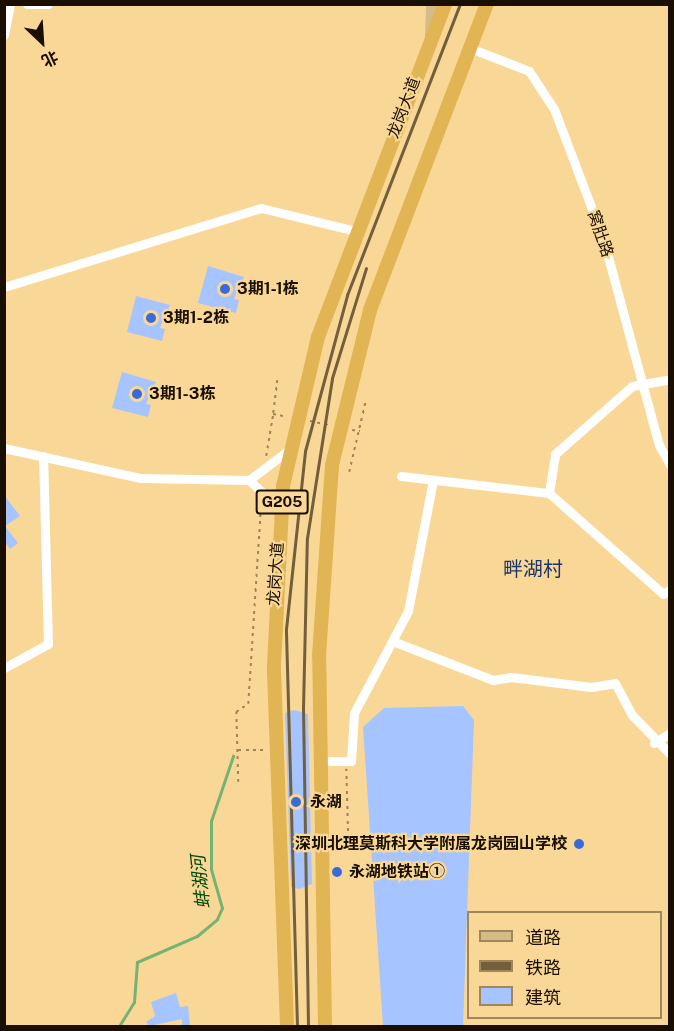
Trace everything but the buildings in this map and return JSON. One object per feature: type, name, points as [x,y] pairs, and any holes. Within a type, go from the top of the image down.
[{"type":"highway","name":"龙岗大道","points":[[287,1026],[274,656],[281,510],[290,449],[318,337],[356,231],[445,4]]},
{"type":"highway","name":"G205","points":[[325,1026],[321,760],[326,517],[340,421],[392,244],[487,4]]},
{"type":"main road","points":[[431,39],[432,4]]},
{"type":"street","points":[[4,35],[10,4]]},
{"type":"street","points":[[27,4],[48,4]]},
{"type":"street","name":"窝肚路","points":[[470,48],[529,72],[544,88],[603,238],[645,384],[659,445],[669,465]]},
{"type":"street","points":[[4,287],[261,208],[356,231]]},
{"type":"street","points":[[549,493],[555,454],[632,386],[669,379]]},
{"type":"street","points":[[4,448],[141,478],[249,480],[264,471],[290,449]]},
{"type":"street","points":[[4,668],[48,644],[43,456]]},
{"type":"street","points":[[401,476],[549,493],[666,592]]},
{"type":"street","points":[[249,480],[262,489],[281,510]]},
{"type":"street","points":[[321,760],[351,760],[354,713],[395,642],[408,611],[433,480]]},
{"type":"street","points":[[395,642],[493,680],[511,677],[591,687],[615,684],[654,743],[669,754]]},
{"type":"street","points":[[654,743],[669,733]]},
{"type":"path","points":[[273,414],[277,380]]},
{"type":"path","points":[[349,472],[365,403]]},
{"type":"path","points":[[264,471],[266,451]]},
{"type":"path","points":[[238,782],[236,712],[248,704],[262,489]]},
{"type":"path","points":[[237,750],[271,750]]},
{"type":"path","points":[[345,761],[348,849]]},
{"type":"path","points":[[330,839],[348,838]]},
{"type":"waterway","name":"蚌湖河","points":[[119,1026],[134,1002],[137,962],[197,936],[217,919],[222,908],[211,869],[211,821],[233,756]]},
{"type":"railway","points":[[297,1026],[286,629],[305,451],[347,295],[460,4]]},
{"type":"railway","points":[[308,1026],[303,709],[307,538],[332,378],[366,268]]},
{"type":"place","name":"3期1-1栋","points":[[225,289]]},
{"type":"place","name":"3期1-2栋","points":[[151,318]]},
{"type":"place","name":"3期1-3栋","points":[[137,394]]},
{"type":"place","name":"永湖","points":[[296,802]]},
{"type":"place","name":"深圳北理莫斯科大学附属龙岗园山学校","points":[[579,844]]},
{"type":"place","name":"永湖地铁站①","points":[[337,872]]},
{"type":"district","name":"畔湖村","points":[[533,569]]}]
